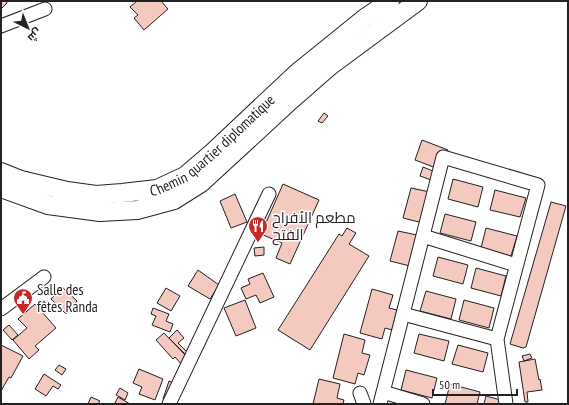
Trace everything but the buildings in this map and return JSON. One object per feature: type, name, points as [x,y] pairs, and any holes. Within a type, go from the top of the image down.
[{"type":"highway","name":"Chemin quartier diplomatique","points":[[1,172],[21,180],[67,191],[96,195],[157,189],[185,176],[213,152],[297,73],[366,18],[390,1]]},
{"type":"highway","points":[[1,188],[48,205],[100,212],[137,210],[174,200],[201,183],[330,66],[418,1]]},
{"type":"street","points":[[1,26],[45,9]]},
{"type":"street","points":[[423,404],[382,398],[443,157],[538,185],[497,339],[506,404]]},
{"type":"street","points":[[169,404],[269,194]]},
{"type":"street","points":[[423,236],[516,265]]},
{"type":"street","points":[[1,309],[44,277]]},
{"type":"street","points":[[403,314],[497,339]]},
{"type":"place","name":"مطعم الأفراح الفتح","points":[[258,243]]},
{"type":"place","name":"Salle des fêtes Randa","points":[[23,315]]}]
